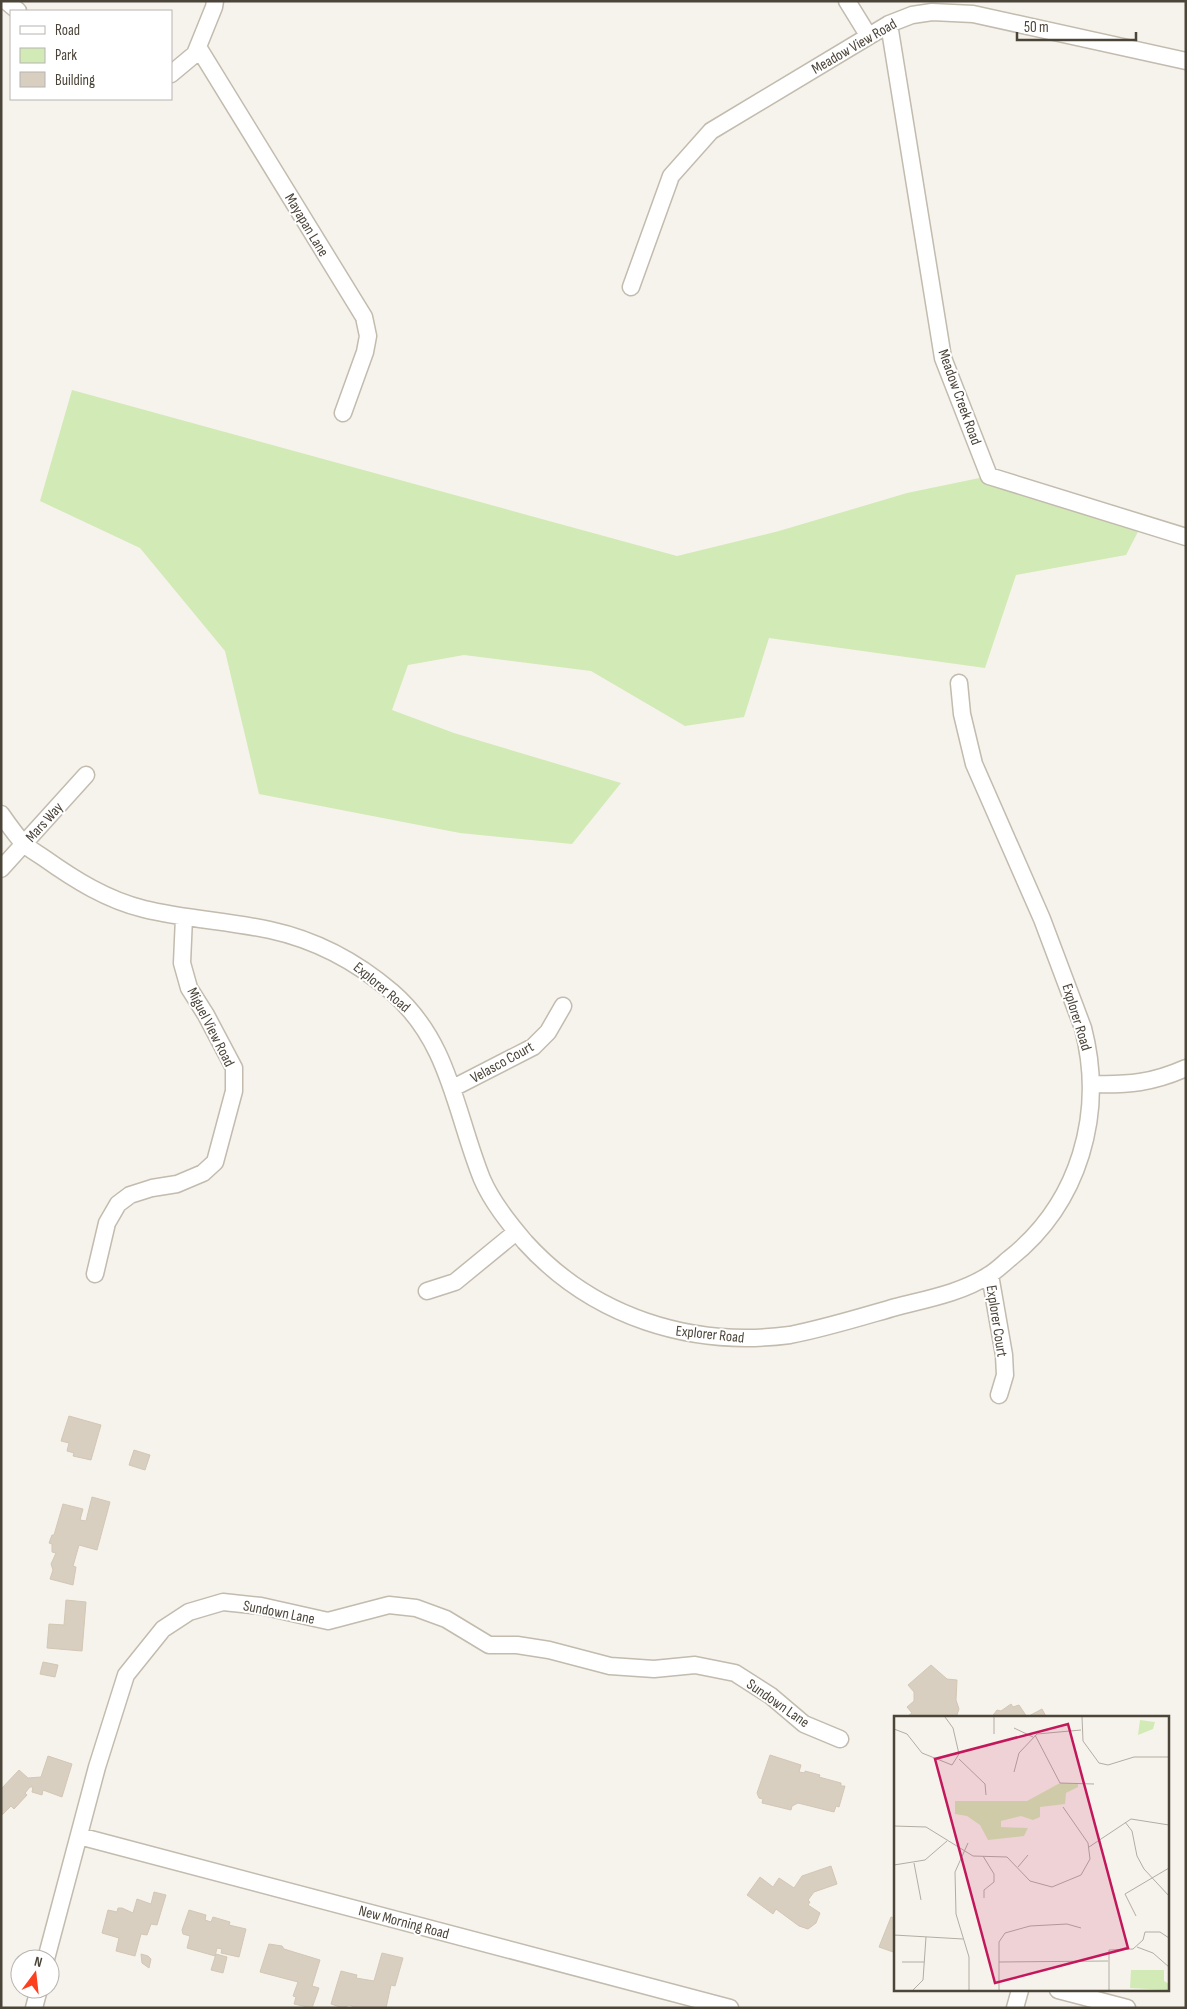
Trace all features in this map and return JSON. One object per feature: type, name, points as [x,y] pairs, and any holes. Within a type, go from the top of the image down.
[{"type":"street","points":[[6,1],[17,10]]},
{"type":"street","points":[[172,73],[195,54],[215,1]]},
{"type":"street","points":[[847,1],[868,34]]},
{"type":"street","name":"Meadow View Road","points":[[631,287],[671,176],[711,132],[868,34],[888,24],[912,15],[932,12],[973,14],[1186,61]]},
{"type":"street","name":"Meadow Creek Road","points":[[888,24],[943,358],[989,476],[1186,538]]},
{"type":"street","name":"Mayapan Lane","points":[[198,47],[364,317],[368,336],[343,413]]},
{"type":"street","name":"Explorer Road","points":[[1,814],[24,844],[64,872],[102,895],[142,909],[270,930],[293,936],[338,954],[359,966],[397,996],[429,1032],[453,1088],[482,1179],[494,1202],[516,1232],[553,1269],[596,1300],[650,1324],[717,1338],[766,1338],[814,1330],[958,1290],[990,1275],[1034,1236],[1057,1207],[1072,1181],[1086,1139],[1092,1084],[1088,1046],[1077,1010],[1042,919],[974,764],[962,714],[959,683]]},
{"type":"street","name":"Mars Way","points":[[1,869],[86,775]]},
{"type":"street","name":"Miguel View Road","points":[[95,1274],[107,1223],[118,1204],[130,1194],[177,1184],[203,1173],[215,1162],[234,1091],[234,1068],[206,1015],[189,988],[182,963],[184,917]]},
{"type":"street","name":"Velasco Court","points":[[453,1088],[533,1047],[548,1032],[563,1006]]},
{"type":"street","points":[[1092,1084],[1123,1085],[1161,1079],[1186,1068]]},
{"type":"street","points":[[427,1291],[455,1282],[516,1232]]},
{"type":"street","name":"Explorer Court","points":[[990,1275],[1004,1354],[1005,1375],[999,1396]]},
{"type":"street","name":"Sundown Lane","points":[[49,1949],[96,1768],[126,1675],[163,1629],[190,1612],[223,1602],[261,1606],[328,1621],[389,1605],[416,1608],[446,1620],[489,1645],[517,1644],[549,1650],[610,1666],[654,1669],[695,1665],[735,1673],[771,1696],[804,1724],[840,1739]]},
{"type":"street","name":"New Morning Road","points":[[78,1836],[730,2008]]},
{"type":"street","points":[[1015,2008],[1019,1992]]},
{"type":"street","points":[[1066,1992],[1127,2008]]},
{"type":"green space","points":[[72,390],[677,556],[779,531],[907,493],[989,476],[1142,524],[1126,555],[1016,575],[985,668],[769,638],[744,717],[685,726],[591,671],[464,655],[408,665],[392,710],[454,733],[621,783],[572,844],[460,833],[259,794],[225,651],[140,548],[40,501]]},
{"type":"building","points":[[69,1416],[101,1425],[91,1460],[73,1456],[74,1453],[67,1451],[69,1443],[61,1441]]},
{"type":"building","points":[[134,1450],[150,1455],[145,1470],[129,1465]]},
{"type":"building","points":[[92,1497],[110,1502],[97,1550],[79,1545],[73,1566],[76,1567],[73,1585],[50,1579],[53,1570],[51,1564],[56,1553],[52,1552],[52,1544],[49,1543],[52,1535],[54,1535],[63,1504],[83,1509],[80,1520],[86,1521]]},
{"type":"building","points":[[66,1600],[86,1602],[82,1651],[47,1648],[49,1624],[64,1625]]},
{"type":"building","points":[[43,1662],[58,1665],[55,1677],[40,1674]]},
{"type":"building","points":[[931,1665],[947,1679],[957,1680],[956,1700],[959,1709],[957,1715],[908,1716],[912,1713],[907,1707],[914,1701],[914,1692],[908,1685]]},
{"type":"building","points":[[1011,1704],[1013,1707],[1019,1705],[1026,1716],[992,1716],[997,1710],[1001,1711]]},
{"type":"building","points":[[1042,1709],[1046,1716],[1029,1716]]},
{"type":"building","points":[[770,1755],[801,1765],[799,1772],[805,1773],[805,1771],[820,1775],[819,1777],[841,1783],[841,1786],[845,1786],[839,1807],[836,1806],[834,1812],[798,1803],[792,1806],[791,1810],[762,1803],[763,1799],[759,1798],[757,1793]]},
{"type":"building","points":[[48,1756],[72,1764],[62,1797],[43,1790],[42,1795],[32,1792],[33,1787],[30,1787],[25,1793],[27,1795],[14,1809],[11,1806],[2,1815],[1,1789],[19,1770],[28,1778],[41,1777]]},
{"type":"building","points":[[831,1866],[837,1884],[814,1892],[808,1900],[810,1902],[808,1905],[820,1913],[816,1923],[808,1929],[799,1926],[776,1909],[773,1914],[747,1895],[760,1877],[773,1887],[779,1878],[794,1888],[802,1876]]},
{"type":"building","points":[[154,1892],[166,1895],[157,1925],[151,1924],[147,1935],[141,1934],[135,1956],[116,1951],[119,1938],[102,1933],[108,1910],[117,1912],[118,1908],[122,1908],[133,1913],[137,1899],[151,1904]]},
{"type":"building","points":[[189,1910],[206,1915],[205,1920],[211,1922],[213,1917],[230,1922],[229,1925],[246,1929],[239,1957],[221,1953],[222,1949],[217,1948],[215,1956],[187,1948],[190,1936],[183,1934],[182,1930]]},
{"type":"building","points":[[891,1917],[894,1918],[894,1952],[879,1947]]},
{"type":"building","points":[[269,1944],[282,1946],[284,1949],[320,1960],[312,1986],[319,1988],[312,2008],[294,2004],[296,1997],[293,1996],[298,1982],[260,1972]]},
{"type":"building","points":[[382,1953],[403,1958],[395,1986],[391,1985],[386,2008],[358,2008],[349,2005],[343,2008],[331,2004],[341,1971],[357,1975],[356,1978],[374,1981]]},
{"type":"building","points":[[141,1954],[151,1959],[149,1968],[142,1963]]},
{"type":"building","points":[[216,1954],[227,1957],[223,1973],[211,1970]]}]
